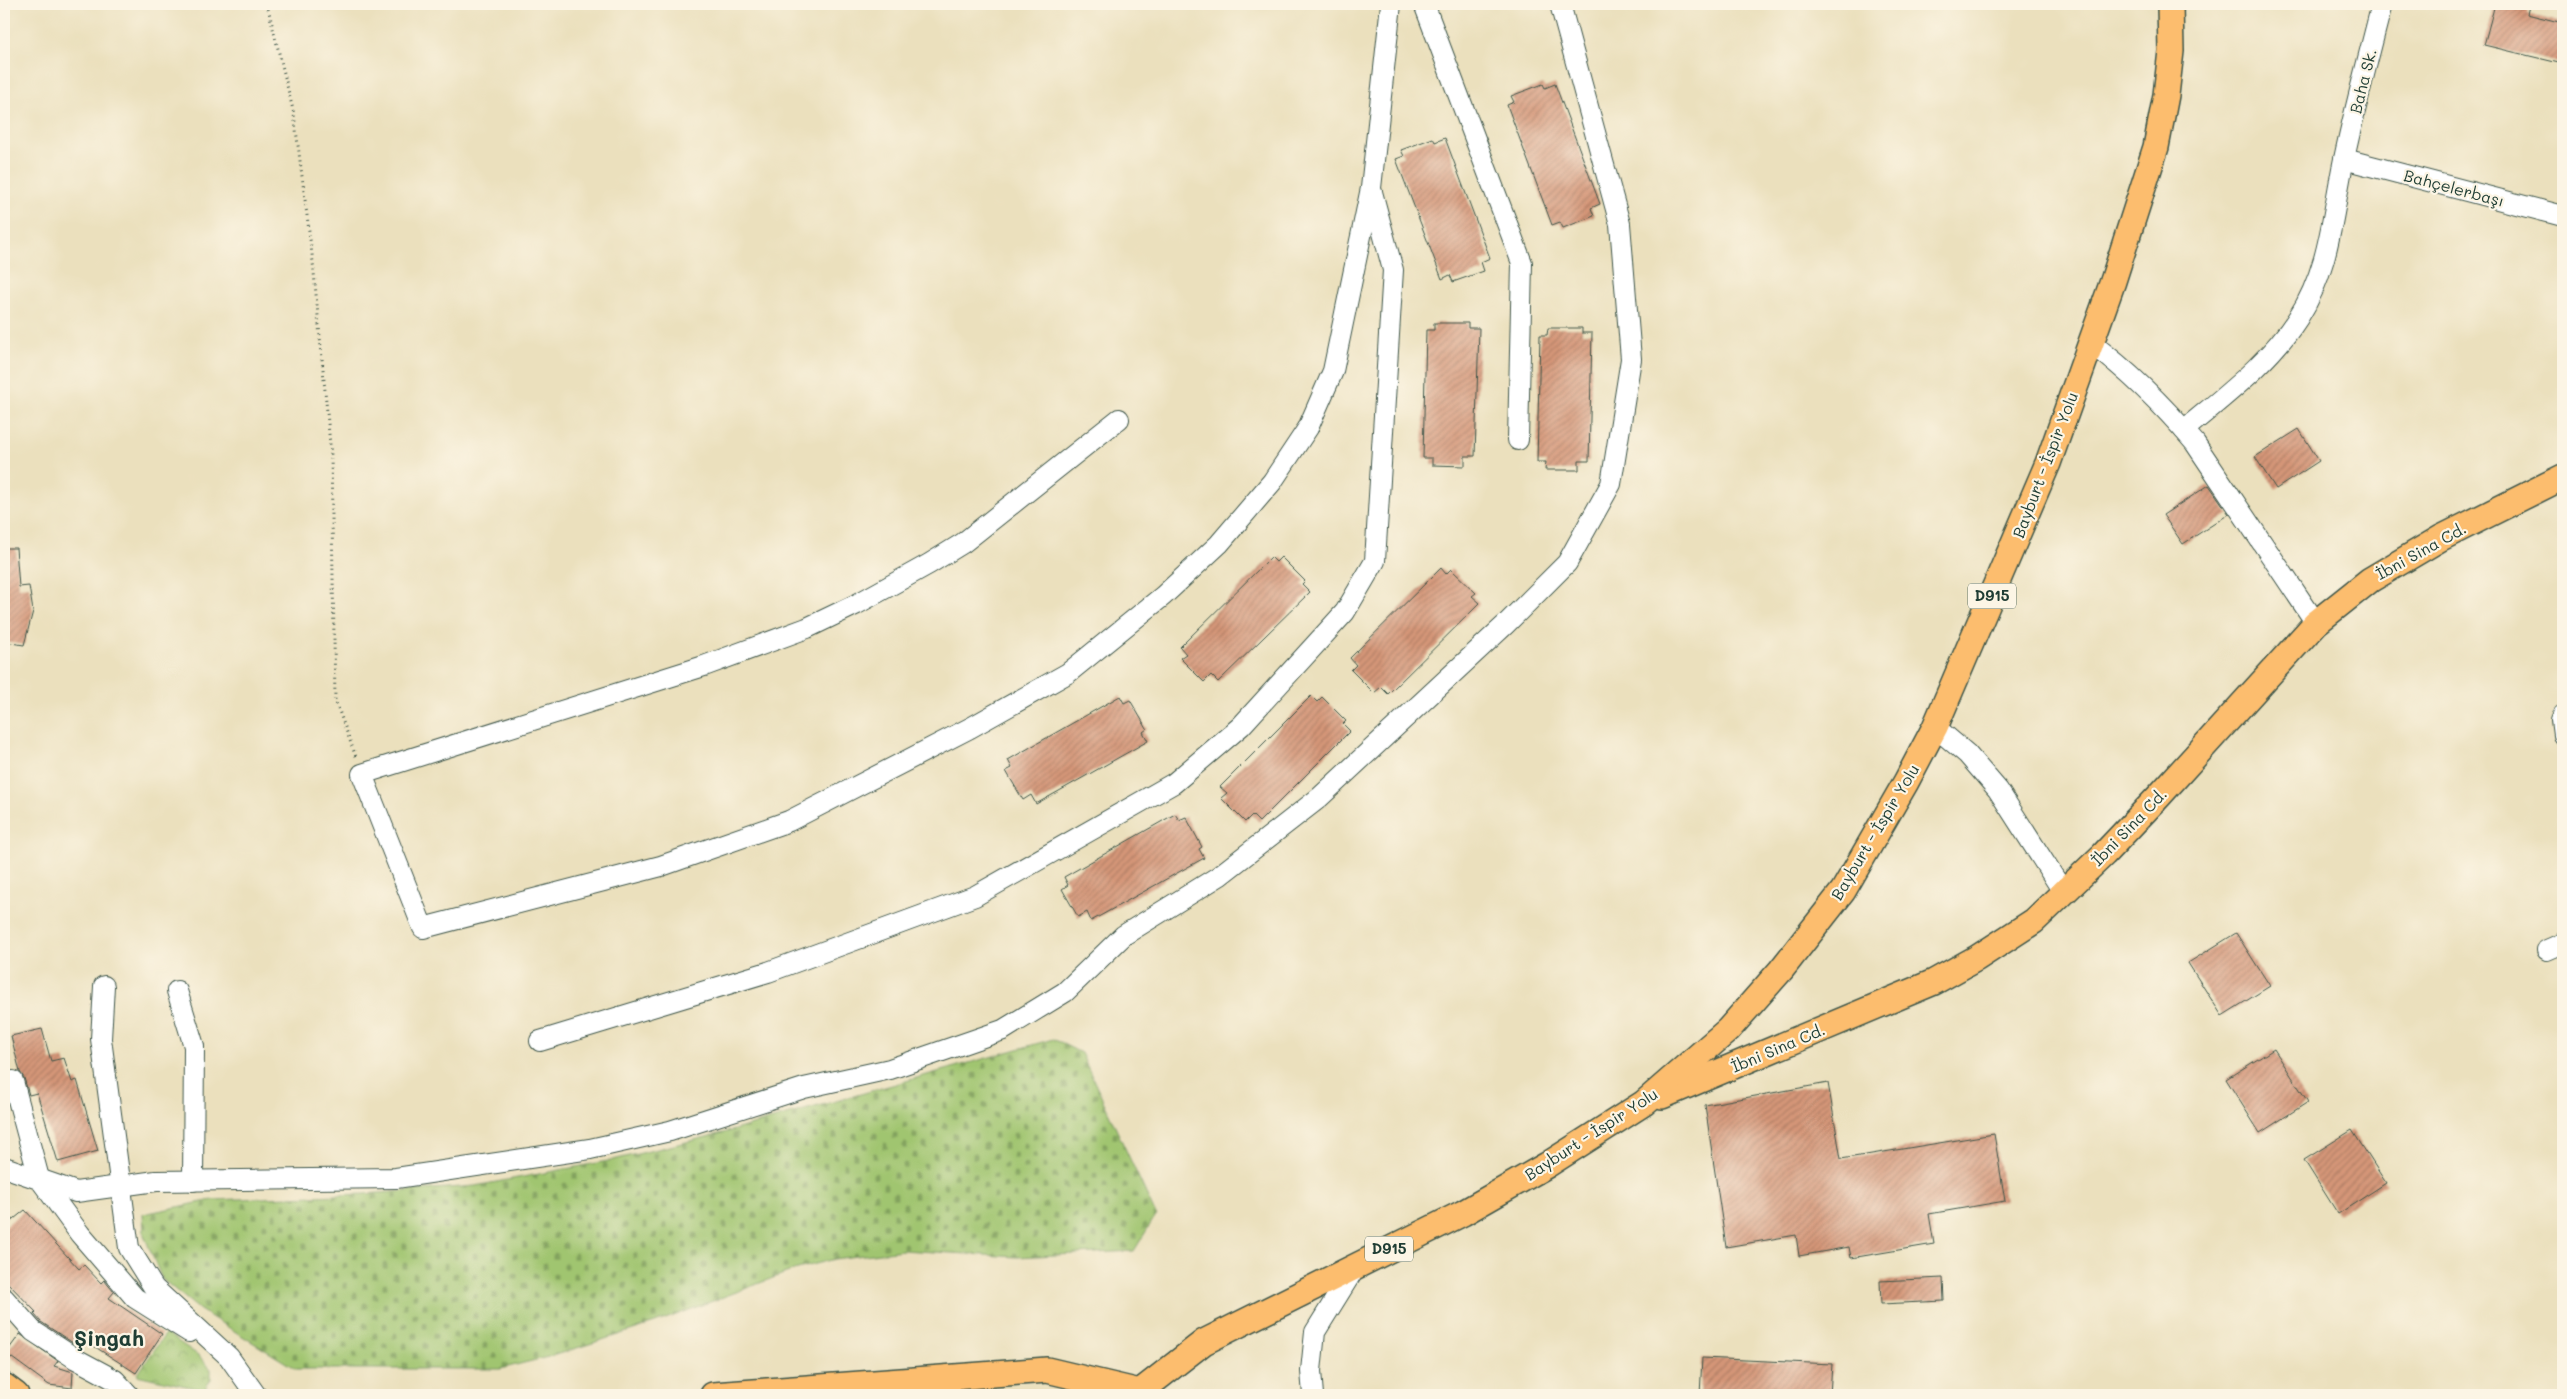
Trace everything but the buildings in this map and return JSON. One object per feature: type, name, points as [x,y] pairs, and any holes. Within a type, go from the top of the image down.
[{"type":"main road","name":"Bayburt - İspir Yolu","points":[[1138,1394],[1204,1342],[1463,1213],[1547,1165],[1644,1103],[1728,1030],[1786,963],[1843,891],[1906,782],[1935,727],[2044,471],[2113,281],[2156,147],[2166,95],[2170,52],[2170,4]]},
{"type":"main road","name":"İbni Sina Cd.","points":[[1644,1103],[1934,982],[1977,958],[2034,921],[2104,854],[2166,790],[2316,622],[2370,580],[2441,538],[2563,477]]},
{"type":"main road","points":[[713,1395],[1047,1370],[1138,1394]]},
{"type":"main road","points":[[4,1386],[16,1395]]},
{"type":"street","points":[[1119,419],[963,543],[894,585],[849,608],[765,645],[704,666],[362,774],[424,928],[661,866],[789,821],[970,728],[1068,673],[1163,596],[1219,544],[1272,482],[1308,428],[1333,371],[1371,188],[1390,4]]},
{"type":"street","points":[[1424,4],[1522,263],[1518,440]]},
{"type":"street","points":[[4,1167],[76,1192],[120,1185],[193,1181],[396,1178],[590,1149],[670,1131],[804,1088],[890,1069],[1003,1030],[1065,992],[1124,935],[1219,876],[1319,798],[1505,625],[1567,563],[1611,484],[1631,359],[1620,224],[1560,4]]},
{"type":"street","name":"Baha Sk.","points":[[2184,430],[2253,370],[2279,344],[2310,298],[2326,258],[2344,159],[2382,4]]},
{"type":"street","name":"Bahçelerbaşı","points":[[2344,159],[2563,216]]},
{"type":"street","points":[[540,1041],[768,972],[975,896],[1174,783],[1241,726],[1345,612],[1375,561],[1392,270],[1371,188]]},
{"type":"street","points":[[2091,343],[2125,368],[2184,430],[2316,622]]},
{"type":"street","points":[[2563,716],[2561,720],[2563,735]]},
{"type":"street","points":[[1935,727],[1967,754],[1998,790],[2064,893]]},
{"type":"street","points":[[104,986],[101,1039],[129,1248],[154,1288],[229,1357],[256,1395]]},
{"type":"street","points":[[177,991],[194,1046],[193,1181]]},
{"type":"street","points":[[13,1081],[39,1178],[80,1234],[135,1298],[229,1357]]},
{"type":"street","points":[[1313,1395],[1310,1371],[1316,1332],[1356,1266]]},
{"type":"street","points":[[4,1298],[33,1330],[76,1359],[115,1380],[129,1395]]},
{"type":"path","points":[[267,4],[294,114],[314,272],[331,455],[335,700],[362,774]]},
{"type":"green space","points":[[1053,1039],[1081,1053],[1156,1215],[1134,1251],[1017,1257],[902,1250],[834,1259],[794,1270],[655,1323],[552,1356],[500,1369],[296,1369],[200,1310],[162,1279],[144,1235],[143,1214],[212,1200],[364,1194],[475,1186],[613,1160],[731,1131]]},
{"type":"green space","points":[[166,1333],[198,1355],[211,1369],[211,1379],[204,1390],[137,1375]]},
{"type":"district","name":"Şingah","points":[[109,1339]]}]
